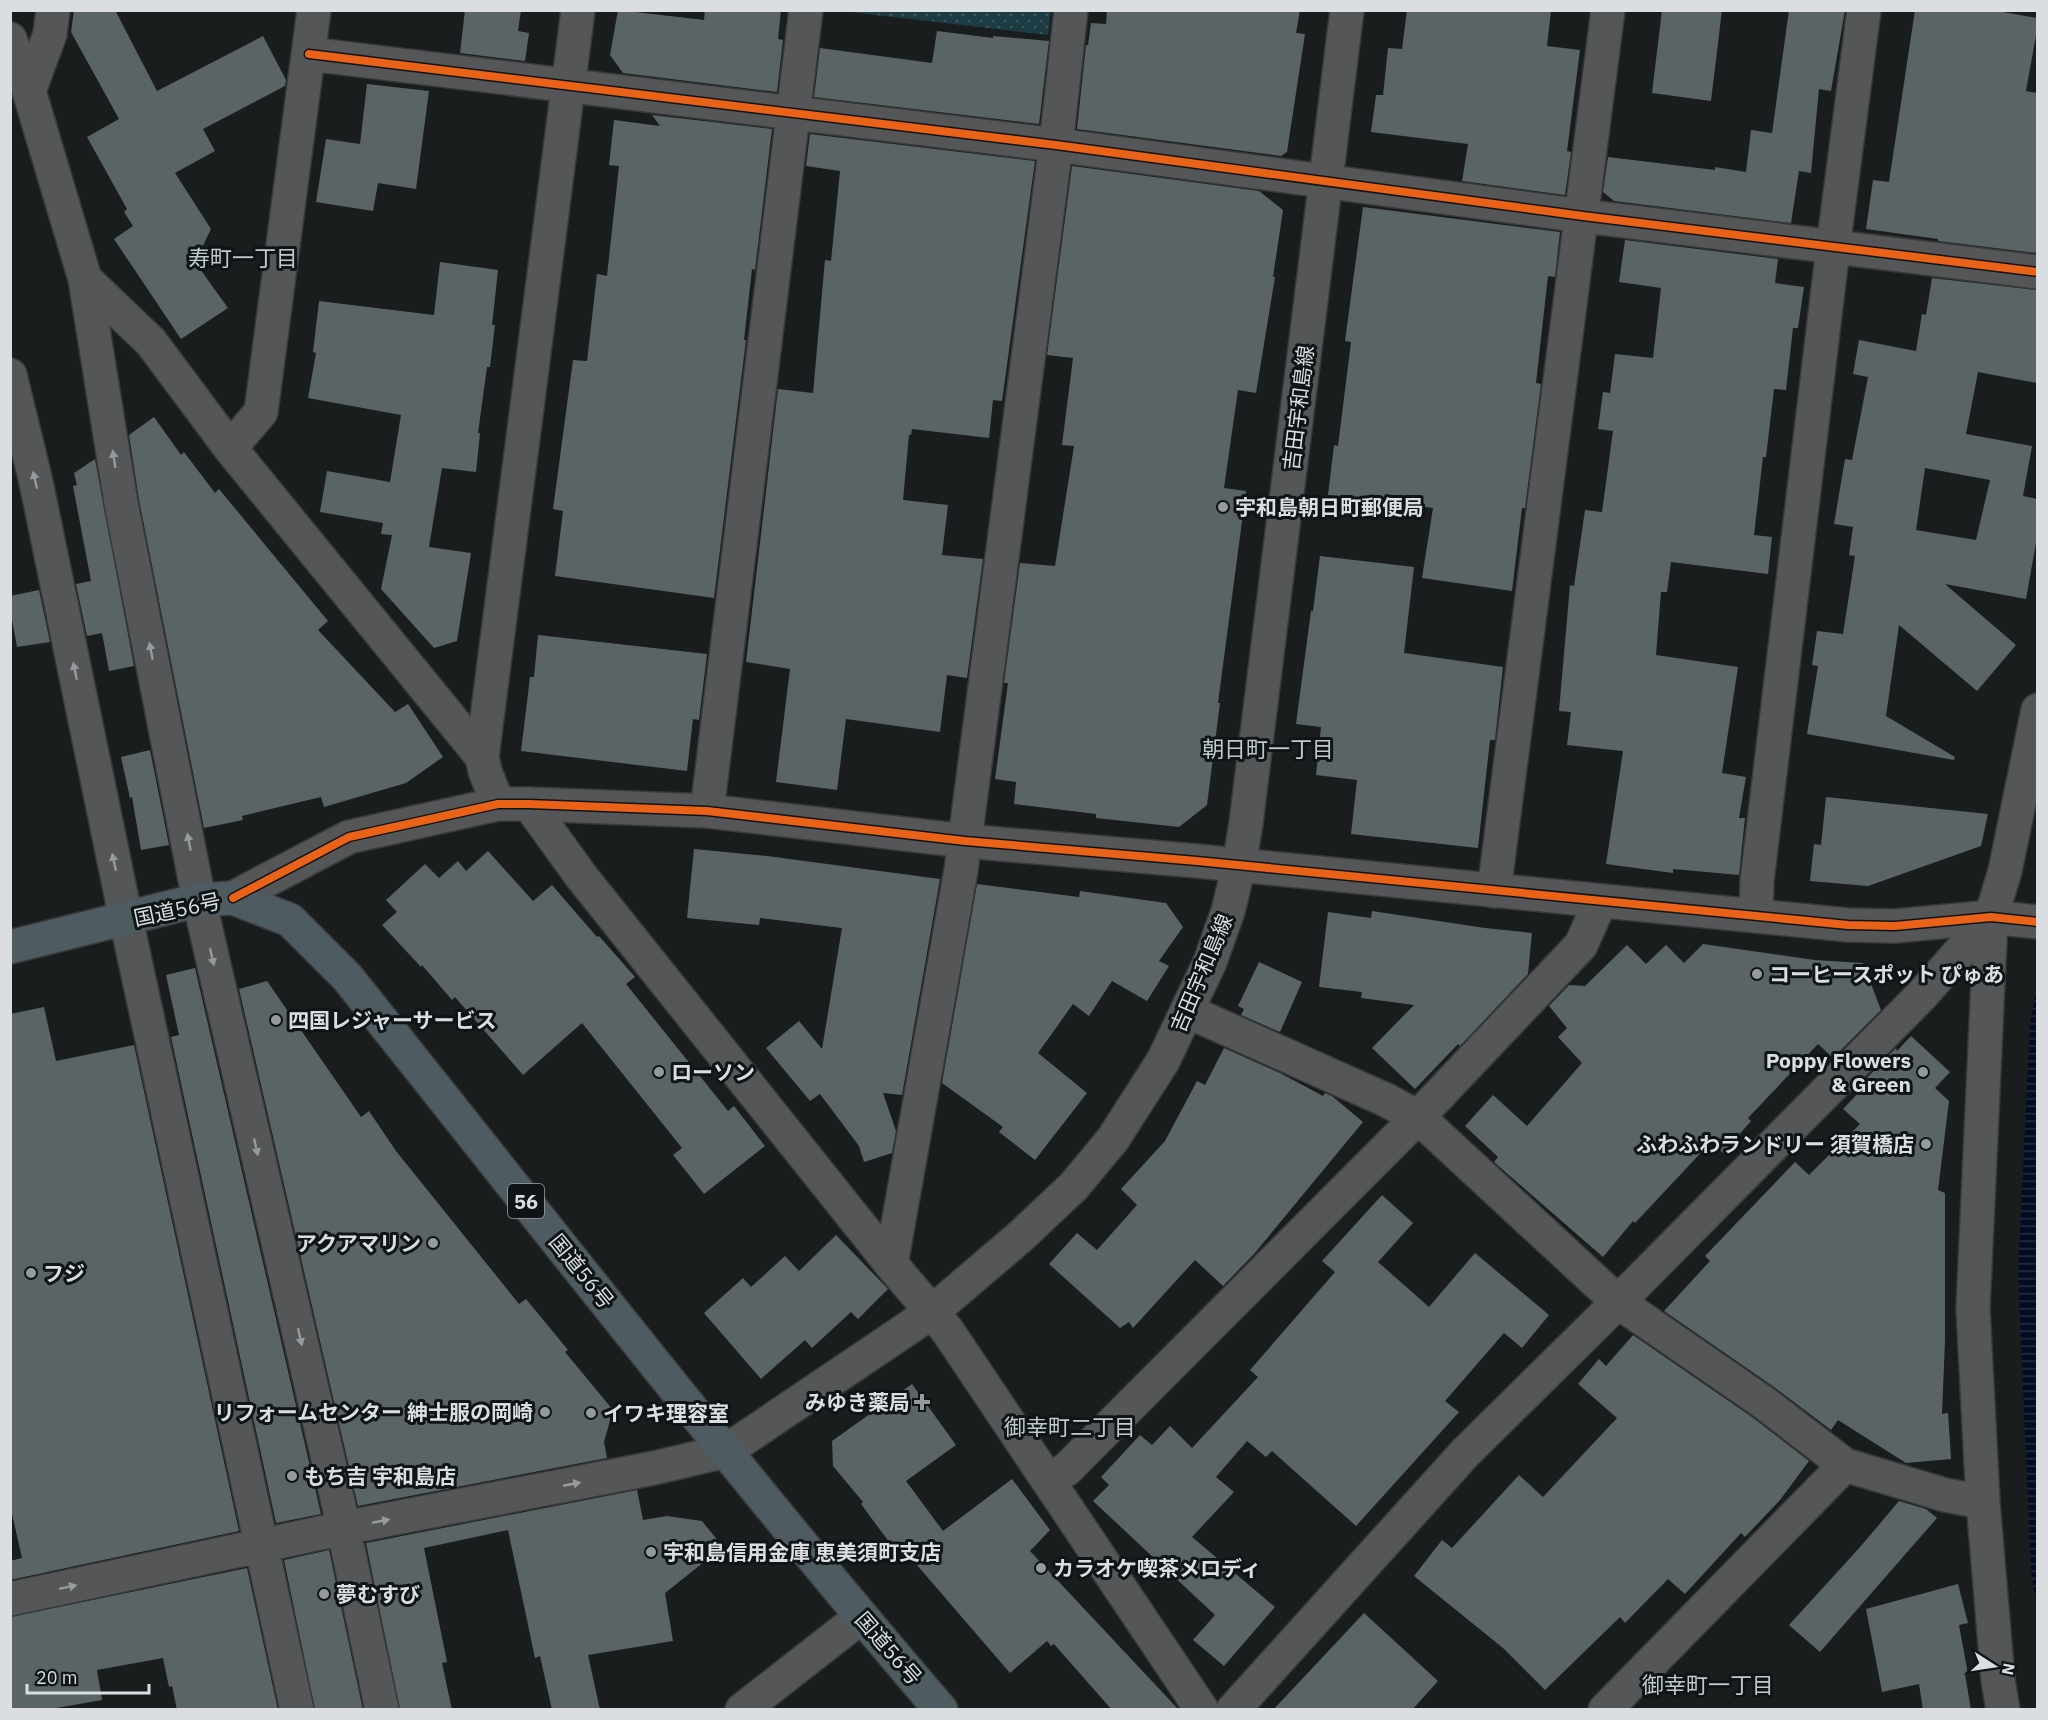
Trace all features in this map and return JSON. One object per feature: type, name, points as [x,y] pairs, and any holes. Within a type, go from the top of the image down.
[{"type":"highway","name":"国道56号","points":[[10,947],[199,900],[233,898],[290,920],[346,976],[726,1451],[861,1617],[941,1710]]},
{"type":"street","points":[[29,91],[50,34],[53,10]]},
{"type":"street","points":[[230,448],[261,412],[314,10]]},
{"type":"street","points":[[579,10],[482,757],[485,771],[581,876],[891,1264],[947,1330],[1202,1710]]},
{"type":"street","points":[[707,812],[806,10]]},
{"type":"street","points":[[891,1264],[964,842],[1056,145],[1071,10]]},
{"type":"street","name":"吉田宇和島線","points":[[726,1451],[932,1312],[1021,1236],[1080,1178],[1113,1139],[1163,1061],[1210,962],[1225,924],[1239,866],[1347,10]]},
{"type":"street","points":[[1494,891],[1608,10]]},
{"type":"street","points":[[1756,916],[1759,870],[1833,248],[1864,10]]},
{"type":"street","points":[[10,39],[29,91],[85,279],[121,502],[199,900],[344,1528],[382,1710]]},
{"type":"street","points":[[309,54],[1056,145],[1583,216],[2037,272]]},
{"type":"street","points":[[85,279],[151,342],[230,448],[482,757]]},
{"type":"street","points":[[10,375],[36,482],[126,919],[297,1710]]},
{"type":"street","points":[[2003,1710],[1998,1680],[1983,1502],[1973,1308],[1991,917],[2005,871],[2037,710]]},
{"type":"street","points":[[233,898],[349,837],[514,804],[707,812],[964,842],[1239,866],[1848,925],[1896,926],[1991,917],[2031,921]]},
{"type":"street","points":[[1047,1479],[1066,1470],[1418,1117],[1581,945],[1600,902]]},
{"type":"street","points":[[1233,1710],[1465,1453],[1921,996],[1991,917]]},
{"type":"street","points":[[1186,1011],[1386,1100],[1418,1117],[1618,1302],[1763,1401],[1845,1465],[1945,1494],[1983,1502]]},
{"type":"street","points":[[10,1599],[344,1528],[654,1468],[726,1451]]},
{"type":"street","points":[[1605,1710],[1845,1465]]},
{"type":"street","points":[[742,1710],[861,1617]]},
{"type":"shaded area","points":[[842,11],[1051,11],[1048,35]]},
{"type":"shaded area","points":[[2037,983],[2038,1609],[2031,1571],[2018,1273],[2030,1024]]},
{"type":"building","points":[[74,10],[115,10],[157,91],[263,36],[286,80],[285,86],[203,129],[215,151],[175,173],[211,229],[195,262],[228,308],[181,339],[114,239],[133,226],[124,212],[127,209],[87,137],[119,119],[71,32]]},
{"type":"building","points":[[465,10],[521,10],[518,31],[529,33],[525,61],[460,53]]},
{"type":"building","points":[[618,10],[704,20],[705,10],[781,10],[778,39],[783,40],[777,92],[623,73],[610,55]]},
{"type":"building","points":[[1107,10],[1300,10],[1296,33],[1305,34],[1287,152],[1281,156],[1077,129],[1086,45],[1088,45],[1091,23],[1106,24]]},
{"type":"building","points":[[1407,10],[1551,10],[1547,46],[1580,50],[1567,151],[1571,152],[1565,195],[1462,181],[1468,144],[1371,132],[1376,95],[1383,95],[1388,48],[1402,49]]},
{"type":"building","points":[[1662,10],[1722,10],[1711,101],[1652,93]]},
{"type":"building","points":[[1789,10],[1845,10],[1831,91],[1819,89],[1811,173],[1799,171],[1791,223],[1614,201],[1603,192],[1608,157],[1746,172],[1751,130],[1772,133]]},
{"type":"building","points":[[1915,10],[1992,10],[2037,18],[2026,91],[2037,93],[2037,253],[1938,241],[1938,239],[1866,229],[1873,180],[1889,182]]},
{"type":"building","points":[[937,31],[993,38],[993,36],[1049,41],[1039,124],[814,97],[820,48],[932,63]]},
{"type":"building","points":[[367,84],[429,91],[416,189],[378,183],[373,211],[316,202],[326,139],[360,144]]},
{"type":"building","points":[[652,115],[772,129],[755,270],[752,269],[744,340],[746,340],[714,598],[555,576],[563,511],[553,509],[573,360],[587,361],[597,274],[607,276],[619,166],[609,165],[614,120],[660,126]]},
{"type":"building","points":[[810,134],[1035,161],[1002,401],[993,400],[989,438],[912,429],[909,435],[903,500],[948,505],[942,555],[983,559],[967,678],[947,675],[940,732],[846,719],[837,790],[776,782],[790,669],[746,662],[778,389],[813,393],[825,260],[831,261],[840,171],[806,166]]},
{"type":"building","points":[[1072,166],[1259,191],[1283,210],[1273,277],[1275,277],[1256,393],[1238,390],[1224,488],[1246,491],[1207,805],[1179,827],[1096,818],[1096,814],[1014,804],[1016,782],[995,779],[1008,683],[1004,683],[1020,563],[1055,566],[1074,446],[1062,445],[1073,358],[1047,355]]},
{"type":"building","points":[[1363,207],[1560,232],[1555,277],[1548,276],[1536,383],[1541,384],[1512,591],[1422,578],[1433,508],[1328,495],[1334,445],[1338,446],[1351,342],[1345,341]]},
{"type":"building","points":[[1625,240],[1778,259],[1775,283],[1804,287],[1798,328],[1793,328],[1786,390],[1774,389],[1766,457],[1763,457],[1754,535],[1772,537],[1768,574],[1671,562],[1667,592],[1661,592],[1656,655],[1738,667],[1722,773],[1746,777],[1739,818],[1745,818],[1739,875],[1673,869],[1673,873],[1606,864],[1623,751],[1567,745],[1571,712],[1559,711],[1570,585],[1574,586],[1585,510],[1602,512],[1613,431],[1598,429],[1603,392],[1610,393],[1615,354],[1653,358],[1661,288],[1619,282]]},
{"type":"building","points":[[440,262],[498,270],[492,325],[495,325],[478,433],[480,433],[476,472],[442,468],[429,547],[471,553],[457,641],[434,648],[381,589],[392,535],[381,534],[383,523],[320,512],[327,471],[390,482],[401,415],[308,398],[316,353],[313,352],[319,301],[434,315]]},
{"type":"building","points":[[1932,278],[2037,290],[2037,383],[1978,372],[1966,434],[2032,446],[2023,496],[2037,499],[2037,537],[2026,599],[1945,584],[2016,645],[1977,691],[1899,625],[1886,716],[1955,757],[1954,760],[1807,734],[1818,666],[1812,665],[1817,631],[1843,634],[1855,556],[1849,555],[1853,527],[1834,524],[1845,459],[1852,460],[1868,377],[1853,374],[1859,340],[1916,351],[1922,314],[1926,315]],"holes":[[[1925,468],[1990,480],[1976,540],[1916,530]]]},
{"type":"building","points":[[154,417],[181,455],[184,452],[215,493],[219,489],[328,621],[318,630],[395,712],[408,704],[443,757],[406,783],[324,807],[321,797],[242,816],[243,820],[204,828],[139,500],[129,435]]},
{"type":"building","points":[[95,459],[134,666],[109,671],[102,633],[87,636],[76,584],[91,581],[73,486],[77,485],[74,473]]},
{"type":"building","points":[[1320,556],[1414,567],[1404,653],[1503,667],[1495,740],[1490,740],[1478,848],[1351,834],[1357,780],[1316,775],[1321,727],[1296,724]]},
{"type":"building","points":[[39,590],[50,642],[17,647],[10,596]]},
{"type":"building","points":[[538,635],[707,654],[699,720],[693,719],[687,771],[521,751],[530,677],[534,677]]},
{"type":"building","points":[[150,750],[169,845],[141,850],[132,797],[130,798],[121,757]]},
{"type":"building","points":[[1826,797],[1988,814],[1981,846],[1868,886],[1810,881],[1814,844],[1821,845]]},
{"type":"building","points":[[694,849],[767,856],[940,879],[902,1095],[883,1093],[896,1131],[892,1153],[864,1162],[859,1146],[820,1094],[810,1101],[766,1048],[799,1021],[822,1049],[842,928],[760,918],[759,925],[687,918]]},
{"type":"building","points":[[488,851],[533,901],[552,885],[635,977],[626,984],[728,1111],[734,1106],[765,1146],[704,1194],[673,1155],[682,1148],[582,1023],[523,1075],[455,997],[452,1000],[422,965],[421,967],[382,925],[397,912],[386,900],[425,864],[439,878],[458,861],[466,871]]},
{"type":"building","points":[[977,884],[1079,897],[1080,891],[1166,903],[1183,927],[1159,961],[1169,966],[1147,1001],[1112,981],[1089,1016],[1073,1004],[1038,1053],[1087,1093],[1035,1160],[999,1132],[1003,1127],[942,1083]]},
{"type":"building","points":[[1372,911],[1532,933],[1528,974],[1460,1046],[1458,1044],[1415,1089],[1372,1048],[1414,1005],[1361,998],[1362,992],[1319,987],[1328,912],[1371,918]]},
{"type":"building","points":[[1703,944],[1815,960],[1863,963],[1881,1010],[1833,1058],[1818,1044],[1748,1118],[1751,1121],[1723,1153],[1711,1142],[1635,1223],[1633,1221],[1603,1257],[1494,1162],[1498,1157],[1465,1126],[1493,1095],[1527,1126],[1582,1063],[1558,1037],[1567,1028],[1549,1006],[1569,985],[1585,986],[1627,945],[1646,964],[1666,945],[1684,963]]},
{"type":"building","points":[[1259,962],[1302,982],[1280,1032],[1241,1015],[1244,1009],[1238,1006]]},
{"type":"building","points":[[195,968],[321,1514],[276,1523],[171,1037],[179,1035],[166,975]]},
{"type":"building","points":[[267,981],[361,1117],[369,1111],[396,1151],[519,1304],[526,1299],[568,1350],[565,1352],[613,1410],[604,1442],[607,1458],[358,1506],[239,989]]},
{"type":"building","points":[[44,1007],[56,1061],[134,1045],[239,1531],[10,1580],[10,1561],[22,1558],[10,1505],[10,1014]]},
{"type":"building","points":[[1911,1036],[1950,1072],[1935,1088],[1949,1101],[1938,1190],[1945,1193],[1945,1340],[1942,1414],[1948,1413],[1951,1459],[1906,1463],[1838,1420],[1831,1430],[1774,1387],[1664,1311],[1710,1261],[1705,1256],[1795,1162],[1809,1175],[1860,1124],[1843,1109],[1863,1088],[1860,1085]]},
{"type":"building","points":[[1224,1048],[1280,1073],[1323,1096],[1325,1093],[1332,1096],[1363,1122],[1254,1254],[1223,1286],[1195,1260],[1133,1328],[1129,1322],[1120,1328],[1049,1264],[1077,1233],[1097,1250],[1137,1205],[1121,1189],[1165,1141],[1197,1081],[1205,1085]]},
{"type":"building","points":[[1382,1195],[1413,1223],[1378,1262],[1429,1307],[1475,1253],[1549,1315],[1522,1348],[1504,1333],[1445,1401],[1459,1412],[1356,1526],[1272,1451],[1266,1457],[1247,1441],[1216,1477],[1234,1492],[1192,1537],[1275,1607],[1224,1666],[1193,1640],[1215,1615],[1093,1501],[1109,1485],[1101,1477],[1140,1435],[1152,1445],[1170,1426],[1192,1448],[1258,1377],[1250,1370],[1335,1272],[1322,1261]]},
{"type":"building","points":[[836,1235],[888,1289],[858,1319],[851,1312],[812,1348],[805,1340],[761,1379],[704,1313],[743,1278],[751,1287],[785,1256],[799,1271]]},
{"type":"building","points":[[1633,1335],[1752,1417],[1809,1461],[1780,1500],[1745,1537],[1741,1533],[1685,1594],[1668,1579],[1625,1623],[1620,1617],[1545,1690],[1503,1648],[1414,1576],[1442,1540],[1452,1548],[1519,1475],[1543,1497],[1617,1418],[1578,1384],[1599,1359],[1606,1366]]},
{"type":"building","points":[[912,1384],[956,1445],[906,1481],[943,1531],[1012,1479],[1050,1530],[1030,1551],[1179,1710],[1112,1710],[1054,1644],[1051,1646],[1047,1641],[1010,1673],[904,1550],[898,1554],[861,1504],[863,1502],[833,1466],[832,1441]]},
{"type":"building","points":[[637,1490],[643,1520],[667,1516],[702,1521],[723,1547],[665,1593],[673,1641],[588,1655],[600,1710],[552,1710],[540,1656],[535,1658],[508,1530],[424,1548],[447,1662],[442,1663],[452,1710],[400,1710],[366,1543]]},
{"type":"building","points":[[1899,1501],[1926,1509],[1937,1518],[1820,1652],[1789,1625]]},
{"type":"building","points":[[329,1550],[363,1710],[315,1710],[284,1560]]},
{"type":"building","points":[[247,1568],[278,1710],[177,1710],[163,1658],[97,1670],[102,1700],[45,1710],[10,1710],[10,1617]]},
{"type":"building","points":[[1958,1584],[1968,1623],[1959,1625],[1968,1674],[1965,1674],[1971,1710],[1923,1710],[1919,1684],[1882,1692],[1866,1609]]},
{"type":"building","points":[[1364,1613],[1438,1681],[1412,1710],[1273,1710]]},
{"type":"cycle path","points":[[309,54],[1056,145],[1583,216],[2038,272]]},
{"type":"cycle path","points":[[233,898],[349,837],[498,804],[529,804],[707,811],[965,841],[1197,861],[1848,925],[1895,926],[1991,917],[2038,922]]},
{"type":"place","name":"宇和島朝日町郵便局","points":[[1223,507]]},
{"type":"place","name":"コーヒースポット ぴゅあ","points":[[1757,974]]},
{"type":"place","name":"四国レジャーサービス","points":[[276,1020]]},
{"type":"place","name":"ローソン","points":[[659,1072]]},
{"type":"place","name":"Poppy Flowers & Green","points":[[1923,1072]]},
{"type":"place","name":"ふわふわランドリー 須賀橋店","points":[[1926,1144]]},
{"type":"place","name":"アクアマリン","points":[[433,1243]]},
{"type":"place","name":"フジ","points":[[31,1273]]},
{"type":"place","name":"みゆき薬局","points":[[922,1402]]},
{"type":"place","name":"リフォームセンター 紳士服の岡崎","points":[[545,1412]]},
{"type":"place","name":"イワキ理容室","points":[[591,1413]]},
{"type":"place","name":"もち吉 宇和島店","points":[[292,1476]]},
{"type":"place","name":"宇和島信用金庫 恵美須町支店","points":[[651,1552]]},
{"type":"place","name":"カラオケ喫茶メロディ","points":[[1041,1568]]},
{"type":"place","name":"夢むすび","points":[[324,1594]]},
{"type":"district","name":"寿町一丁目","points":[[243,257]]},
{"type":"district","name":"朝日町一丁目","points":[[1268,748]]},
{"type":"district","name":"御幸町二丁目","points":[[1070,1426]]},
{"type":"district","name":"御幸町一丁目","points":[[1708,1684]]}]
